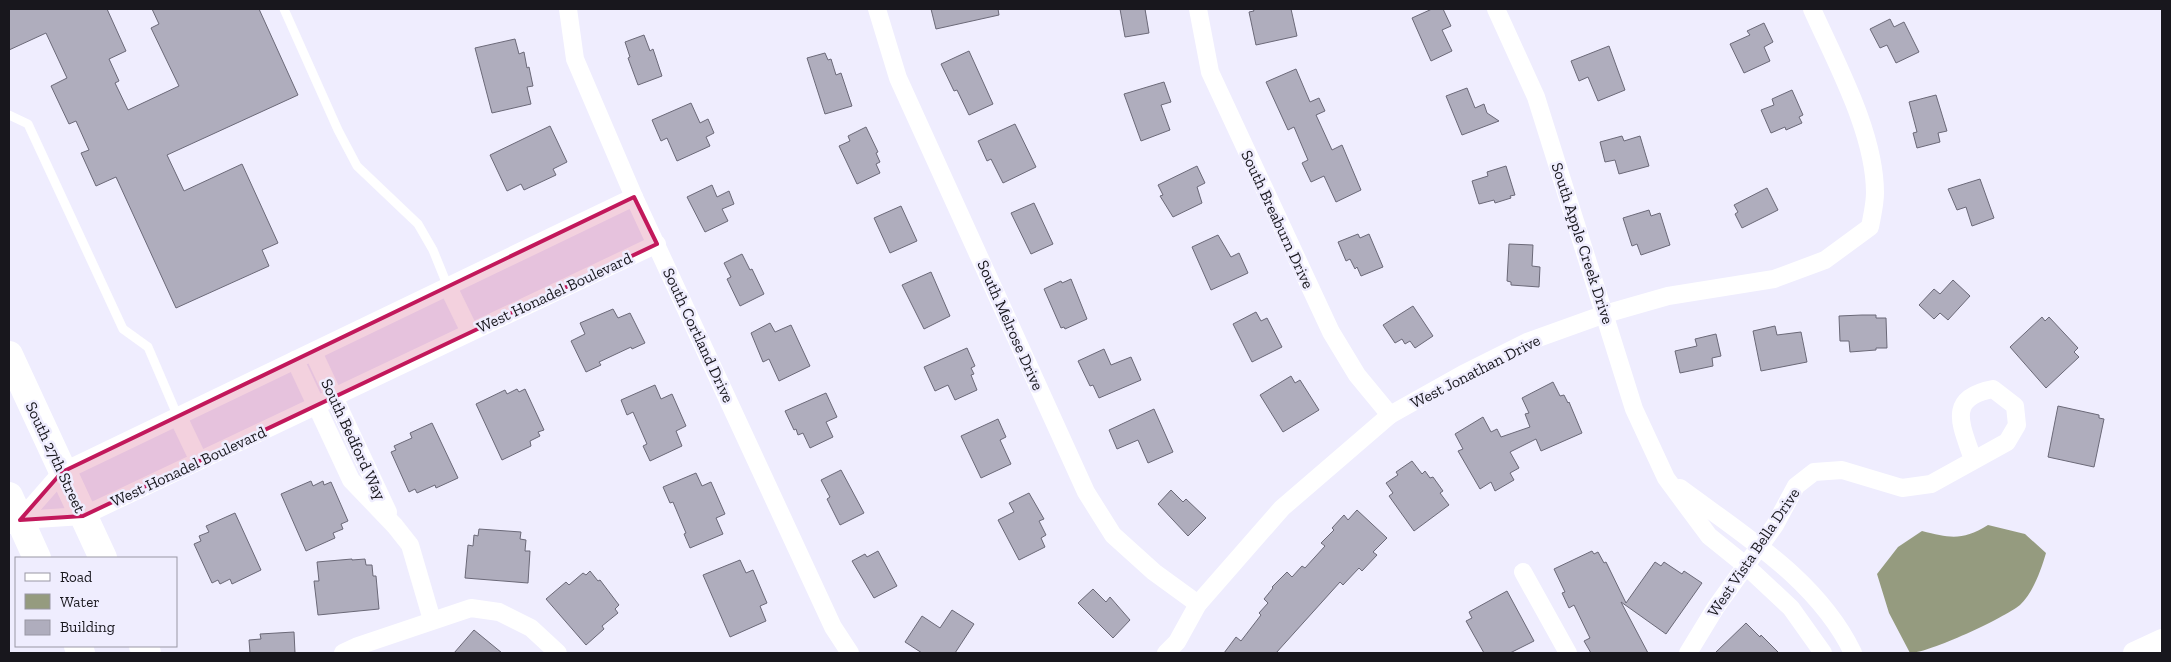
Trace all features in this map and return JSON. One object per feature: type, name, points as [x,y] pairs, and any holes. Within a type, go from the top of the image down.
[{"type":"main road","name":"South 27th Street","points":[[9,355],[103,557]]},
{"type":"main road","points":[[9,496],[14,523],[36,557]]},
{"type":"street","name":"South Cortland Drive","points":[[568,9],[575,59],[634,197],[833,627],[850,653]]},
{"type":"street","name":"South Melrose Drive","points":[[877,9],[898,78],[1086,492],[1113,535],[1154,572],[1198,604]]},
{"type":"street","name":"South Breaburn Drive","points":[[1198,9],[1210,72],[1331,332],[1357,375],[1390,415]]},
{"type":"street","name":"South Apple Creek Drive","points":[[1496,9],[1536,97],[1634,409],[1666,478],[1709,536],[1745,565],[1791,608],[1823,653]]},
{"type":"street","name":"West Jonathan Drive","points":[[1166,653],[1177,642],[1198,604],[1282,508],[1390,415],[1463,374],[1527,342],[1605,314],[1668,296],[1774,279],[1825,260],[1870,227],[1875,194],[1870,151],[1850,93],[1812,9]]},
{"type":"street","points":[[14,523],[62,472],[634,197]]},
{"type":"street","name":"West Honadel Boulevard","points":[[14,523],[83,516],[657,244]]},
{"type":"street","points":[[448,287],[470,332]]},
{"type":"street","name":"South Bedford Way","points":[[312,352],[395,526]]},
{"type":"street","name":"South Bedford Way","points":[[295,360],[351,480],[395,526],[410,545],[432,620]]},
{"type":"street","points":[[178,417],[199,461]]},
{"type":"street","name":"West Vista Bella Drive","points":[[1688,653],[1716,607],[1775,525],[1796,486],[1814,472],[1842,470],[1902,488],[1931,484],[1973,460]]},
{"type":"street","name":"South Apple Creek Drive","points":[[1666,478],[1759,547],[1806,587],[1844,632],[1851,649]]},
{"type":"street","points":[[1522,572],[1568,653]]},
{"type":"street","points":[[343,653],[358,646],[471,608],[499,612],[531,628],[558,653]]},
{"type":"street","points":[[2134,653],[2162,640]]},
{"type":"street","points":[[1832,653],[1851,649]]},
{"type":"lane","points":[[284,9],[338,130],[357,166],[418,224],[433,250],[448,287]]},
{"type":"lane","points":[[9,115],[28,124],[123,328],[148,347],[178,417]]},
{"type":"highlighted area","points":[[634,197],[657,244],[83,516],[20,520],[62,472]]},
{"type":"water","points":[[1988,525],[2025,534],[2046,553],[2033,588],[2020,605],[1983,626],[1933,647],[1910,653],[1889,613],[1877,574],[1898,547],[1922,531],[1956,537],[1971,534]]},
{"type":"building","points":[[9,9],[107,9],[126,51],[109,59],[119,81],[115,83],[128,110],[179,86],[151,28],[159,24],[152,9],[259,9],[298,95],[167,155],[184,191],[242,164],[278,243],[262,250],[269,266],[176,308],[116,177],[96,186],[81,153],[89,150],[76,121],[69,124],[51,86],[67,78],[46,33],[9,50]]},
{"type":"building","points":[[931,9],[998,9],[999,15],[936,29]]},
{"type":"building","points":[[1120,9],[1145,9],[1149,33],[1125,37]]},
{"type":"building","points":[[1253,9],[1291,9],[1297,36],[1256,45],[1249,12],[1254,11]]},
{"type":"building","points":[[1432,9],[1443,9],[1451,26],[1442,30],[1452,51],[1431,61],[1412,18]]},
{"type":"building","points":[[1890,19],[1894,27],[1904,22],[1919,52],[1896,63],[1887,45],[1880,48],[1870,29]]},
{"type":"building","points":[[1764,23],[1773,42],[1764,47],[1770,61],[1744,73],[1730,44],[1750,35],[1747,31]]},
{"type":"building","points":[[644,35],[650,51],[653,49],[662,76],[638,85],[628,58],[630,57],[625,42]]},
{"type":"building","points":[[515,39],[519,54],[524,52],[527,68],[529,67],[533,86],[527,87],[531,104],[492,113],[475,48]]},
{"type":"building","points":[[1609,46],[1625,90],[1598,101],[1588,77],[1579,81],[1571,61]]},
{"type":"building","points":[[969,51],[993,104],[969,115],[957,90],[954,91],[941,64]]},
{"type":"building","points":[[825,53],[828,60],[831,59],[836,75],[841,73],[852,106],[825,114],[807,58]]},
{"type":"building","points":[[1296,69],[1310,102],[1319,98],[1325,111],[1316,115],[1332,150],[1342,145],[1361,190],[1336,202],[1324,176],[1311,182],[1302,163],[1308,160],[1294,127],[1288,130],[1266,82]]},
{"type":"building","points":[[1164,82],[1171,102],[1161,105],[1170,130],[1141,141],[1124,94]]},
{"type":"building","points":[[1467,88],[1475,108],[1484,104],[1487,113],[1499,121],[1462,135],[1446,96]]},
{"type":"building","points":[[1792,90],[1803,115],[1799,117],[1802,123],[1786,130],[1785,127],[1771,133],[1761,110],[1774,105],[1772,99]]},
{"type":"building","points":[[1936,95],[1947,131],[1938,133],[1940,142],[1917,148],[1913,133],[1917,132],[1909,102]]},
{"type":"building","points":[[691,103],[700,123],[708,119],[714,133],[706,137],[710,146],[677,161],[667,138],[661,141],[652,120]]},
{"type":"building","points":[[1015,124],[1036,167],[1003,183],[991,159],[987,161],[978,141]]},
{"type":"building","points":[[550,126],[567,162],[553,169],[556,175],[524,190],[521,184],[507,191],[490,155]]},
{"type":"building","points":[[866,127],[878,152],[876,153],[880,162],[876,164],[880,173],[857,184],[839,146],[850,141],[848,136]]},
{"type":"building","points":[[1622,136],[1624,141],[1640,136],[1649,166],[1619,174],[1615,160],[1605,162],[1600,142]]},
{"type":"building","points":[[1197,166],[1205,183],[1197,187],[1202,203],[1173,217],[1160,196],[1163,195],[1158,185]]},
{"type":"building","points":[[1506,166],[1515,195],[1495,203],[1494,200],[1479,204],[1472,181],[1488,176],[1487,172]]},
{"type":"building","points":[[1980,179],[1994,218],[1972,226],[1966,207],[1957,210],[1948,189]]},
{"type":"building","points":[[712,185],[717,197],[729,191],[734,204],[722,209],[728,221],[705,232],[687,197]]},
{"type":"building","points":[[1767,188],[1778,210],[1742,228],[1735,214],[1738,212],[1734,205]]},
{"type":"building","points":[[1034,203],[1053,244],[1031,254],[1011,213]]},
{"type":"building","points":[[901,206],[917,241],[890,253],[874,218]]},
{"type":"building","points":[[1649,210],[1651,216],[1660,213],[1670,245],[1641,255],[1637,244],[1632,246],[1623,218]]},
{"type":"building","points":[[1358,234],[1360,238],[1369,234],[1383,267],[1361,276],[1357,267],[1355,269],[1350,259],[1346,261],[1338,242]]},
{"type":"building","points":[[1218,235],[1231,257],[1239,253],[1248,273],[1211,290],[1192,247]]},
{"type":"building","points":[[1509,244],[1533,245],[1532,266],[1540,267],[1539,287],[1511,285],[1511,282],[1507,281]]},
{"type":"building","points":[[742,254],[750,270],[752,269],[764,294],[740,306],[727,279],[731,277],[724,263]]},
{"type":"building","points":[[931,272],[950,316],[924,329],[902,285]]},
{"type":"building","points":[[1071,279],[1087,319],[1065,329],[1064,327],[1061,328],[1044,289],[1061,281],[1062,283]]},
{"type":"building","points":[[1953,280],[1970,296],[1948,320],[1940,313],[1934,319],[1919,305],[1934,289],[1940,294]]},
{"type":"building","points":[[1413,306],[1433,336],[1415,348],[1410,341],[1405,344],[1402,339],[1395,343],[1383,325]]},
{"type":"building","points":[[613,309],[618,318],[630,313],[645,343],[632,349],[631,347],[599,362],[601,365],[586,372],[571,341],[585,334],[580,323]]},
{"type":"building","points":[[1256,312],[1261,321],[1267,318],[1282,347],[1252,362],[1233,324]]},
{"type":"building","points":[[1876,315],[1876,318],[1886,318],[1887,348],[1850,352],[1849,341],[1840,341],[1839,316]]},
{"type":"building","points":[[2042,317],[2045,321],[2049,317],[2078,348],[2074,352],[2079,357],[2046,388],[2010,347]]},
{"type":"building","points":[[770,323],[775,332],[791,325],[810,366],[779,381],[769,359],[763,362],[751,333]]},
{"type":"building","points":[[1775,326],[1777,335],[1801,332],[1807,362],[1761,371],[1753,331]]},
{"type":"building","points":[[1716,334],[1721,356],[1712,358],[1713,366],[1680,373],[1675,351],[1697,346],[1695,339]]},
{"type":"building","points":[[967,348],[975,366],[971,368],[974,374],[971,375],[977,390],[955,400],[948,385],[935,391],[924,367]]},
{"type":"building","points":[[1104,349],[1111,365],[1131,357],[1141,380],[1099,398],[1093,385],[1090,386],[1078,361]]},
{"type":"building","points":[[1291,376],[1295,383],[1300,380],[1319,410],[1283,432],[1260,395]]},
{"type":"building","points":[[1553,382],[1560,396],[1564,395],[1569,402],[1582,433],[1541,451],[1536,439],[1510,452],[1519,468],[1510,473],[1514,480],[1495,491],[1491,482],[1480,489],[1458,451],[1463,449],[1455,434],[1483,417],[1491,432],[1497,429],[1501,437],[1530,427],[1525,414],[1529,413],[1522,398]]},
{"type":"building","points":[[655,385],[661,399],[672,394],[686,426],[676,431],[682,446],[650,461],[643,446],[647,444],[633,412],[627,415],[621,400]]},
{"type":"building","points":[[517,389],[519,392],[525,389],[544,430],[538,432],[540,436],[530,441],[531,446],[502,460],[476,404],[505,390],[507,394]]},
{"type":"building","points":[[826,393],[837,417],[826,422],[833,437],[810,448],[803,433],[798,435],[796,429],[794,430],[785,411]]},
{"type":"building","points":[[2058,406],[2099,415],[2099,418],[2104,419],[2094,467],[2048,457]]},
{"type":"building","points":[[1154,409],[1173,452],[1148,463],[1138,440],[1117,449],[1109,430]]},
{"type":"building","points":[[998,419],[1006,437],[1000,440],[1011,464],[981,478],[961,436]]},
{"type":"building","points":[[432,423],[458,478],[436,488],[435,485],[417,493],[415,489],[409,492],[391,452],[396,450],[394,446],[412,438],[410,433]]},
{"type":"building","points":[[1412,461],[1422,474],[1425,471],[1430,478],[1433,477],[1443,491],[1440,493],[1449,505],[1414,531],[1389,496],[1393,493],[1386,483],[1398,475],[1396,472]]},
{"type":"building","points":[[841,470],[864,513],[840,525],[827,499],[830,497],[821,480]]},
{"type":"building","points":[[696,473],[702,486],[711,482],[725,514],[716,518],[723,534],[690,548],[673,502],[670,503],[663,487]]},
{"type":"building","points":[[311,481],[313,486],[323,481],[324,485],[331,482],[348,521],[341,524],[343,529],[333,533],[335,538],[306,551],[281,494]]},
{"type":"building","points":[[1171,490],[1183,502],[1186,499],[1206,518],[1188,536],[1158,504]]},
{"type":"building","points":[[1029,493],[1044,519],[1039,521],[1046,535],[1041,538],[1045,547],[1019,560],[998,520],[1014,512],[1009,503]]},
{"type":"building","points":[[1357,510],[1387,538],[1373,552],[1377,555],[1362,571],[1359,568],[1343,585],[1340,582],[1276,653],[1224,653],[1236,637],[1241,641],[1261,615],[1259,613],[1268,603],[1264,599],[1272,587],[1287,572],[1292,577],[1302,566],[1305,568],[1325,546],[1321,543],[1334,530],[1332,528],[1344,515],[1348,520]]},
{"type":"building","points":[[235,513],[261,570],[232,584],[230,579],[220,584],[218,580],[212,583],[194,544],[201,541],[199,536],[209,532],[206,526]]},
{"type":"building","points":[[479,529],[521,532],[520,539],[526,540],[525,551],[530,551],[528,583],[465,578],[468,545],[473,546],[474,535],[478,536]]},
{"type":"building","points":[[878,551],[897,586],[874,598],[852,561],[865,554],[867,557]]},
{"type":"building","points":[[1592,551],[1594,554],[1598,552],[1604,563],[1606,562],[1626,603],[1655,562],[1661,566],[1664,562],[1682,574],[1684,571],[1702,583],[1666,634],[1621,602],[1648,653],[1591,653],[1584,641],[1590,638],[1574,605],[1569,608],[1562,593],[1565,592],[1554,569]]},
{"type":"building","points":[[365,559],[366,565],[372,565],[373,576],[376,576],[379,609],[318,615],[314,581],[319,581],[317,562]]},
{"type":"building","points":[[740,560],[746,573],[753,570],[767,603],[760,606],[766,621],[730,637],[703,575]]},
{"type":"building","points":[[590,571],[598,581],[600,580],[619,605],[615,609],[618,613],[602,626],[604,629],[586,645],[546,599],[566,582],[569,585],[583,573],[586,575]]},
{"type":"building","points":[[1093,589],[1106,602],[1110,597],[1130,620],[1113,638],[1078,603]]},
{"type":"building","points":[[1507,591],[1534,641],[1510,653],[1484,653],[1466,621],[1472,618],[1469,612]]},
{"type":"building","points":[[952,610],[974,624],[955,653],[922,653],[905,642],[922,616],[940,628]]},
{"type":"building","points":[[1746,623],[1760,637],[1761,635],[1779,653],[1715,653]]},
{"type":"building","points":[[474,630],[502,653],[454,653]]},
{"type":"building","points":[[294,632],[295,653],[250,653],[249,640],[261,639],[260,634]]}]
